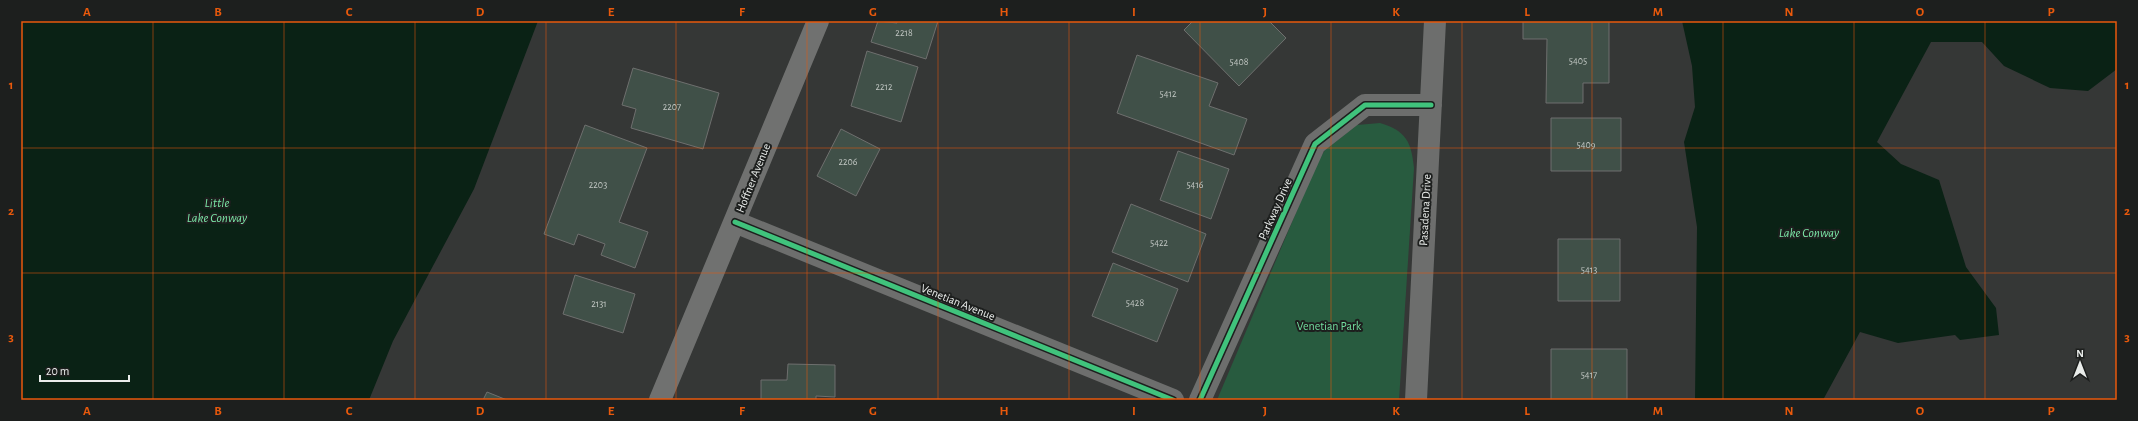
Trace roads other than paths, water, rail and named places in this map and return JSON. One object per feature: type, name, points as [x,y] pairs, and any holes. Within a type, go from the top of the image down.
[{"type":"main road","name":"Hoffner Avenue","points":[[660,400],[818,21]]},
{"type":"street","name":"Pasadena Drive","points":[[1416,400],[1435,21]]},
{"type":"street","name":"Parkway Drive","points":[[1200,400],[1315,144],[1365,105],[1430,105]]},
{"type":"street","name":"Venetian Avenue","points":[[735,222],[1173,400]]},
{"type":"water","name":"Little Lake Conway","points":[[21,21],[538,21],[474,189],[393,341],[369,400],[21,400]]},
{"type":"water","name":"Lake Conway","points":[[1682,21],[2117,21],[2117,69],[2088,91],[2050,88],[2004,66],[1982,42],[1931,42],[1877,142],[1901,164],[1939,180],[1966,267],[1996,308],[1999,335],[1960,340],[1955,335],[1898,343],[1860,332],[1823,400],[1695,400],[1697,227],[1684,142],[1695,107],[1692,66]]},
{"type":"park label","name":"Venetian Park","points":[[1329,326]]}]
